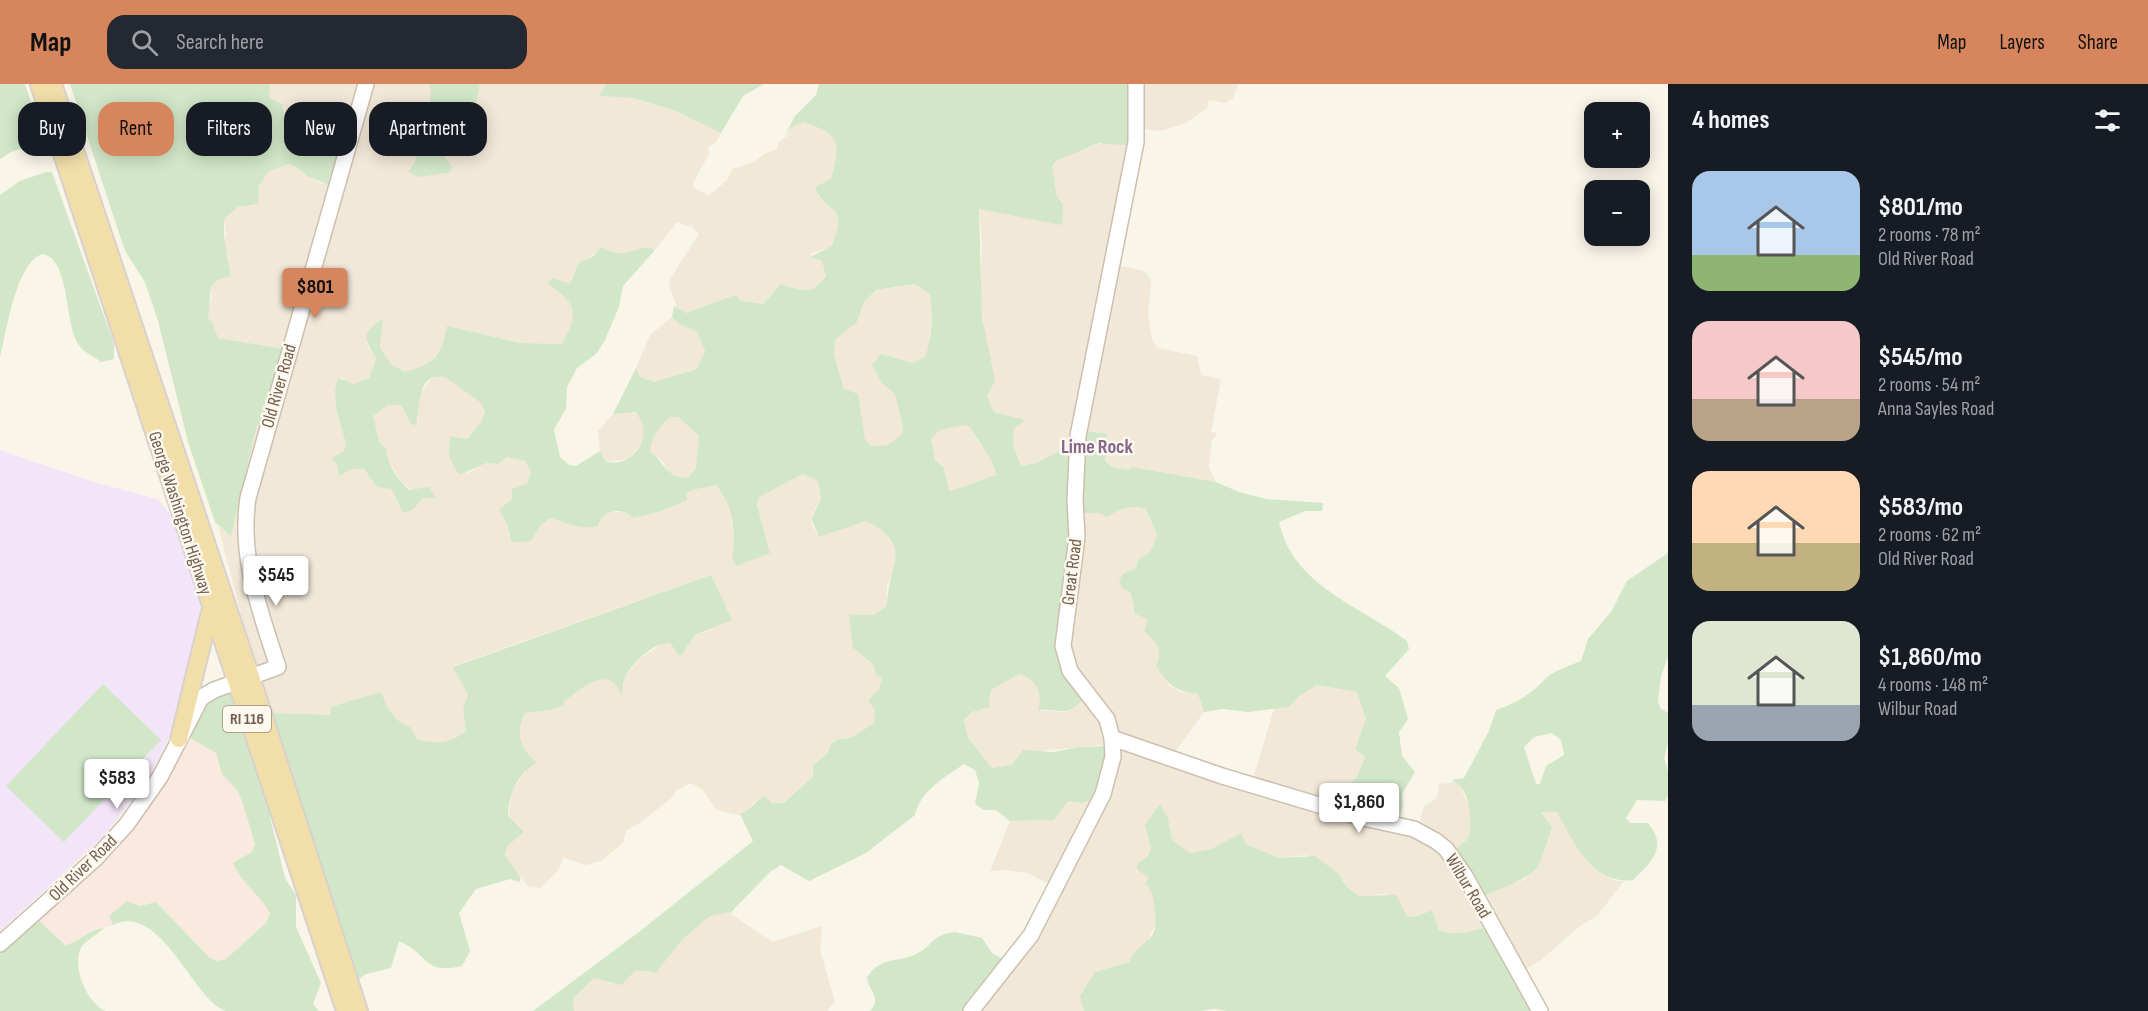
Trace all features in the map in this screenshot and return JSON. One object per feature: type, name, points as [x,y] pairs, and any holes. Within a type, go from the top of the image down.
[{"type":"main road","name":"George Washington Highway","points":[[39,84],[209,602],[243,680]]},
{"type":"main road","name":"George Washington Highway","points":[[53,84],[334,958],[345,1011]]},
{"type":"main road","points":[[179,739],[207,628],[209,602]]},
{"type":"main road","name":"George Washington Highway","points":[[334,958],[359,1011]]},
{"type":"street","name":"Old River Road","points":[[0,944],[120,833],[148,796],[201,698],[278,667],[252,585],[246,553],[246,508],[253,473],[366,84]]},
{"type":"street","name":"Great Road","points":[[971,1011],[1024,946],[1103,794],[1113,757],[1112,738],[1107,718],[1070,671],[1063,646],[1077,537],[1075,499],[1078,436],[1136,142],[1136,84]]},
{"type":"street","name":"Wilbur Road","points":[[1112,738],[1222,776],[1359,817],[1414,830],[1436,842],[1446,849],[1465,876],[1539,1011]]},
{"type":"shaded area","points":[[270,84],[429,84],[432,102],[369,102],[369,156],[416,156],[413,166],[418,177],[449,173],[453,167],[443,156],[487,156],[487,102],[476,102],[480,84],[606,84],[599,96],[634,98],[676,111],[721,133],[716,142],[708,147],[709,154],[693,183],[693,187],[709,196],[728,179],[732,169],[754,162],[766,153],[777,149],[778,143],[787,136],[790,128],[803,122],[819,127],[834,136],[838,143],[838,153],[831,180],[816,187],[818,196],[832,206],[839,218],[840,226],[832,247],[813,253],[810,257],[822,261],[826,275],[814,289],[800,290],[781,284],[763,304],[741,301],[735,295],[686,313],[678,310],[669,285],[670,279],[699,234],[692,227],[677,222],[655,250],[648,247],[625,255],[599,252],[579,262],[570,284],[548,284],[567,297],[572,305],[575,321],[563,344],[520,343],[447,327],[443,346],[428,365],[405,372],[392,365],[380,348],[383,320],[366,343],[376,359],[369,378],[354,384],[339,378],[335,390],[336,408],[346,444],[344,451],[352,469],[364,469],[377,487],[392,488],[402,505],[414,509],[423,498],[401,481],[387,459],[386,449],[380,443],[373,416],[388,405],[401,405],[411,424],[418,420],[418,397],[431,379],[439,376],[445,377],[481,403],[485,412],[481,422],[467,439],[451,436],[466,474],[487,463],[498,464],[507,457],[525,461],[531,474],[527,484],[512,499],[506,521],[512,543],[531,541],[541,525],[550,518],[599,519],[606,513],[628,511],[686,494],[692,490],[716,485],[725,495],[731,516],[734,545],[732,558],[770,553],[757,503],[759,497],[803,474],[818,481],[821,499],[811,515],[812,525],[819,537],[866,521],[885,530],[893,542],[897,566],[887,586],[887,606],[874,615],[850,614],[853,648],[873,664],[876,675],[882,678],[875,723],[851,738],[839,739],[828,753],[813,765],[813,777],[782,803],[754,802],[746,812],[739,815],[723,812],[715,808],[703,790],[691,783],[675,791],[674,796],[637,825],[626,830],[623,843],[601,861],[586,865],[563,858],[559,869],[541,888],[528,886],[505,856],[511,792],[529,767],[536,762],[525,752],[520,741],[518,726],[525,713],[551,710],[596,679],[607,678],[619,687],[621,694],[623,679],[640,659],[663,643],[670,643],[680,657],[695,635],[711,630],[711,575],[453,666],[468,695],[463,708],[466,731],[455,740],[436,745],[417,739],[410,727],[399,723],[390,713],[353,701],[330,707],[332,715],[322,717],[266,713],[218,525],[231,535],[257,425],[284,349],[218,338],[213,323],[208,318],[207,310],[212,298],[211,287],[217,280],[231,275],[223,245],[226,237],[225,218],[238,207],[258,204],[259,186],[269,171],[289,164],[324,184],[328,156],[357,156],[357,102],[284,102],[284,114],[282,104],[268,97]]},
{"type":"shaded area","points":[[1138,84],[1237,84],[1237,88],[1233,98],[1225,103],[1209,100],[1207,108],[1186,123],[1161,131],[1140,129]]},
{"type":"shaded area","points":[[1106,142],[1136,146],[1115,265],[1145,271],[1151,280],[1148,314],[1152,340],[1157,348],[1197,356],[1201,375],[1221,379],[1211,432],[1217,433],[1212,441],[1209,468],[1216,482],[1133,467],[1129,470],[1112,467],[1080,432],[1063,449],[1038,463],[1021,466],[1013,444],[1014,428],[1025,420],[994,412],[987,396],[986,342],[980,296],[982,245],[979,209],[1062,224],[1052,167],[1058,160],[1075,152]]},
{"type":"shaded area","points":[[916,284],[930,294],[932,307],[929,347],[925,357],[913,363],[881,355],[890,386],[895,394],[903,430],[901,435],[888,445],[871,446],[865,439],[857,399],[844,389],[834,355],[835,340],[857,322],[864,302],[876,290]]},
{"type":"shaded area","points":[[672,317],[679,324],[697,332],[705,351],[697,369],[654,382],[640,377],[636,368],[650,335]]},
{"type":"shaded area","points":[[630,411],[641,417],[645,435],[643,443],[628,459],[606,462],[600,451],[598,431],[613,414]]},
{"type":"shaded area","points":[[670,417],[678,417],[699,436],[697,469],[687,478],[674,478],[668,473],[664,463],[650,451],[650,442],[659,427]]},
{"type":"shaded area","points":[[965,425],[971,428],[977,440],[991,456],[996,475],[951,491],[944,468],[935,460],[931,439],[940,430]]},
{"type":"shaded area","points":[[0,450],[97,483],[158,499],[173,519],[204,608],[179,712],[164,749],[146,782],[102,838],[0,931]]},
{"type":"shaded area","points":[[1139,506],[1146,509],[1157,535],[1152,550],[1147,556],[1138,559],[1136,568],[1124,573],[1122,588],[1131,593],[1136,611],[1148,618],[1144,631],[1159,644],[1169,685],[1179,691],[1198,694],[1204,712],[1172,756],[1252,783],[1274,708],[1289,707],[1298,697],[1317,685],[1358,692],[1366,719],[1355,749],[1365,757],[1357,777],[1335,797],[1418,831],[1423,807],[1437,798],[1439,784],[1456,782],[1470,809],[1472,823],[1470,838],[1451,853],[1480,898],[1502,886],[1524,880],[1539,863],[1543,847],[1540,812],[1557,812],[1586,860],[1600,873],[1615,881],[1624,881],[1597,916],[1580,926],[1541,960],[1519,973],[1491,925],[1470,933],[1446,934],[1439,930],[1432,910],[1415,917],[1407,916],[1385,894],[1359,896],[1347,887],[1345,881],[1306,855],[1279,858],[1246,844],[1241,833],[1211,849],[1190,853],[1172,840],[1168,818],[1160,804],[1145,825],[1151,849],[1147,857],[1149,878],[1147,886],[1152,891],[1157,921],[1146,944],[1132,955],[1129,962],[1095,972],[1082,1000],[1084,1011],[973,1011],[1057,888],[1027,873],[1007,870],[990,871],[1010,821],[1054,820],[1068,801],[1082,803],[1100,745],[1020,753],[1019,760],[1012,765],[992,768],[968,738],[964,720],[972,712],[990,707],[989,697],[992,689],[1020,674],[1030,677],[1039,690],[1041,699],[1038,710],[1065,712],[1074,674],[1070,641],[1080,513],[1099,513]]},
{"type":"shaded area","points":[[185,735],[216,753],[222,774],[237,790],[242,801],[255,844],[252,852],[234,864],[237,872],[262,898],[270,913],[267,922],[226,959],[218,961],[210,958],[156,902],[140,906],[132,904],[111,920],[113,925],[93,929],[76,943],[65,945],[34,916],[80,875]]},
{"type":"shaded area","points":[[736,906],[731,914],[772,942],[822,926],[820,950],[835,1002],[827,1011],[574,1011],[573,999],[594,978],[603,979],[611,984],[635,971],[651,971],[655,974],[682,940],[710,916],[731,912]]},
{"type":"green space","points":[[0,84],[25,84],[31,102],[18,102],[18,150],[0,159]]},
{"type":"green space","points":[[70,84],[270,84],[269,97],[282,104],[284,114],[284,156],[345,156],[337,188],[307,176],[289,164],[269,171],[259,186],[258,204],[238,207],[225,218],[225,239],[231,276],[217,280],[211,287],[208,318],[213,323],[218,338],[284,349],[262,411],[265,423],[257,425],[231,536],[215,522],[188,442],[158,321],[145,282],[125,251],[86,133],[86,102],[76,102]]},
{"type":"green space","points":[[429,84],[480,84],[476,102],[430,102]]},
{"type":"green space","points":[[606,84],[764,84],[743,96],[721,133],[676,111],[634,98],[599,96]]},
{"type":"green space","points":[[819,84],[1138,84],[1135,146],[1099,143],[1058,160],[1052,166],[1057,197],[1063,204],[1062,225],[979,209],[982,317],[995,381],[987,396],[994,412],[1026,420],[1014,428],[1013,444],[1021,466],[1037,463],[1063,449],[1083,431],[1107,434],[1105,460],[1112,467],[1129,470],[1133,467],[1216,482],[1239,492],[1266,499],[1323,503],[1322,511],[1305,511],[1279,522],[1287,544],[1298,563],[1313,578],[1330,592],[1407,641],[1409,649],[1385,676],[1399,688],[1408,719],[1399,732],[1402,756],[1415,772],[1402,794],[1403,804],[1399,821],[1332,807],[1335,797],[1357,777],[1365,757],[1355,749],[1366,719],[1357,692],[1317,685],[1298,697],[1289,707],[1248,712],[1223,709],[1204,712],[1198,694],[1173,686],[1156,666],[1159,655],[1158,646],[1144,631],[1148,619],[1135,614],[1131,593],[1122,588],[1119,580],[1124,573],[1136,568],[1138,559],[1149,553],[1154,543],[1157,535],[1146,509],[1126,508],[1107,517],[1099,513],[1080,513],[1070,640],[1072,672],[1084,698],[1068,710],[1038,710],[1040,698],[1037,688],[1031,680],[1020,674],[992,689],[989,697],[990,707],[972,712],[964,720],[968,738],[992,768],[1012,765],[1023,750],[1054,752],[1078,747],[1113,746],[1093,799],[1082,803],[1068,801],[1054,820],[1010,821],[996,810],[984,810],[975,804],[979,783],[975,770],[964,764],[928,792],[918,806],[915,815],[866,853],[809,881],[781,865],[770,872],[731,912],[710,916],[682,940],[655,974],[651,971],[635,971],[621,985],[594,978],[573,999],[574,1011],[533,1011],[639,932],[753,841],[740,814],[765,796],[772,803],[783,803],[813,777],[813,765],[828,753],[831,744],[839,739],[851,738],[874,723],[875,710],[868,700],[879,690],[882,678],[876,675],[873,664],[853,648],[849,614],[874,615],[887,606],[895,548],[881,530],[866,521],[819,537],[811,518],[821,499],[818,481],[803,474],[759,497],[757,504],[770,553],[737,566],[732,558],[734,539],[730,510],[716,485],[692,490],[686,494],[687,500],[661,511],[633,518],[619,511],[608,513],[603,516],[598,526],[579,527],[550,518],[541,525],[531,541],[512,543],[506,521],[499,510],[512,499],[512,489],[527,484],[531,473],[525,461],[507,457],[498,464],[487,463],[459,475],[449,456],[450,436],[467,439],[481,422],[485,412],[481,403],[445,377],[435,377],[424,386],[416,425],[411,424],[401,405],[388,405],[373,416],[380,443],[386,449],[388,461],[397,476],[409,490],[429,487],[436,498],[423,498],[414,509],[403,513],[392,489],[377,487],[364,469],[352,469],[339,476],[337,464],[331,458],[344,451],[346,444],[336,408],[335,390],[338,378],[354,384],[369,378],[376,359],[366,336],[371,328],[383,319],[380,348],[392,365],[405,372],[423,366],[435,358],[442,345],[447,326],[520,343],[562,344],[571,324],[573,310],[565,298],[548,284],[552,278],[570,284],[579,262],[594,256],[601,247],[619,253],[648,247],[655,250],[623,286],[619,307],[604,342],[596,354],[577,368],[567,387],[566,408],[554,430],[560,457],[569,465],[576,466],[600,451],[606,462],[626,460],[639,447],[643,439],[641,420],[635,412],[613,414],[636,368],[640,377],[654,382],[697,369],[705,351],[697,332],[679,324],[672,317],[674,306],[686,313],[735,295],[741,301],[763,304],[781,284],[800,290],[814,289],[826,276],[822,261],[810,257],[832,246],[838,221],[837,214],[819,196],[815,187],[831,179],[837,148],[831,136],[825,131],[803,122],[790,128],[784,137],[795,116],[816,95]],"holes":[[[915,284],[930,294],[929,343],[925,357],[913,363],[881,354],[872,365],[882,383],[895,394],[903,429],[901,435],[888,445],[871,446],[865,439],[858,394],[844,389],[834,355],[835,340],[857,322],[864,302],[876,290]],[[670,417],[678,417],[699,436],[696,469],[687,478],[670,473],[650,451],[659,428]],[[965,425],[971,428],[989,456],[996,475],[949,490],[944,468],[935,460],[931,439],[940,430]]]},
{"type":"green space","points":[[416,156],[445,156],[453,167],[449,173],[418,177],[408,172]]},
{"type":"green space","points":[[52,172],[114,344],[114,359],[101,362],[81,348],[74,336],[63,280],[52,259],[43,254],[34,259],[19,283],[0,357],[0,195],[20,181]]},
{"type":"green space","points":[[1668,553],[1668,657],[1661,676],[1658,701],[1660,708],[1668,713],[1668,742],[1664,758],[1668,771],[1668,796],[1665,801],[1637,800],[1626,818],[1630,823],[1648,823],[1657,840],[1655,854],[1633,880],[1618,880],[1606,876],[1595,869],[1577,848],[1557,812],[1541,812],[1552,827],[1537,867],[1519,881],[1480,898],[1451,853],[1469,838],[1470,823],[1467,798],[1458,784],[1452,780],[1464,778],[1489,731],[1496,710],[1524,697],[1553,673],[1581,661],[1588,639],[1611,612],[1627,581]],"holes":[[[1552,733],[1561,740],[1564,755],[1546,766],[1540,784],[1536,784],[1524,747],[1534,737]]]},
{"type":"green space","points":[[711,575],[732,620],[695,635],[680,657],[670,643],[650,650],[638,660],[625,677],[622,696],[617,686],[603,679],[580,690],[564,701],[564,705],[551,710],[525,713],[520,727],[520,740],[526,752],[537,762],[519,779],[512,793],[508,816],[524,832],[507,846],[505,855],[521,878],[519,882],[510,879],[476,889],[459,913],[470,951],[462,966],[440,968],[433,966],[409,946],[399,941],[391,968],[366,974],[357,980],[266,713],[331,715],[330,707],[381,692],[391,713],[410,727],[417,739],[437,743],[448,741],[466,731],[463,708],[468,695],[453,667]]},
{"type":"green space","points":[[103,684],[161,740],[64,842],[6,786]]},
{"type":"green space","points":[[232,686],[276,804],[270,817],[285,878],[296,895],[296,927],[321,983],[313,1004],[319,1011],[226,1011],[214,1004],[161,939],[146,927],[130,921],[113,925],[109,916],[127,901],[140,906],[156,902],[210,958],[218,961],[226,959],[267,922],[270,913],[233,863],[252,852],[255,844],[242,801],[237,790],[222,774],[216,753],[185,735],[195,709]]},
{"type":"green space","points":[[1160,804],[1168,818],[1172,840],[1190,853],[1211,849],[1241,833],[1246,844],[1279,858],[1315,856],[1339,874],[1347,887],[1359,896],[1396,895],[1407,916],[1415,917],[1432,910],[1439,930],[1458,933],[1491,925],[1540,1011],[1227,1011],[1214,1009],[1084,1011],[1080,996],[1095,972],[1129,962],[1138,948],[1152,935],[1155,928],[1153,896],[1145,884],[1149,878],[1137,869],[1138,863],[1147,857],[1151,849],[1145,825]]},
{"type":"green space","points":[[34,916],[65,945],[104,928],[82,946],[78,963],[82,983],[87,992],[99,1007],[106,1011],[0,1011],[0,945]]},
{"type":"green space","points":[[955,932],[982,938],[992,953],[1006,961],[973,1011],[870,1011],[874,1006],[875,998],[867,977],[873,970],[883,963],[914,955],[936,938]]},
{"type":"district","name":"Lime Rock","points":[[1097,447]]}]
